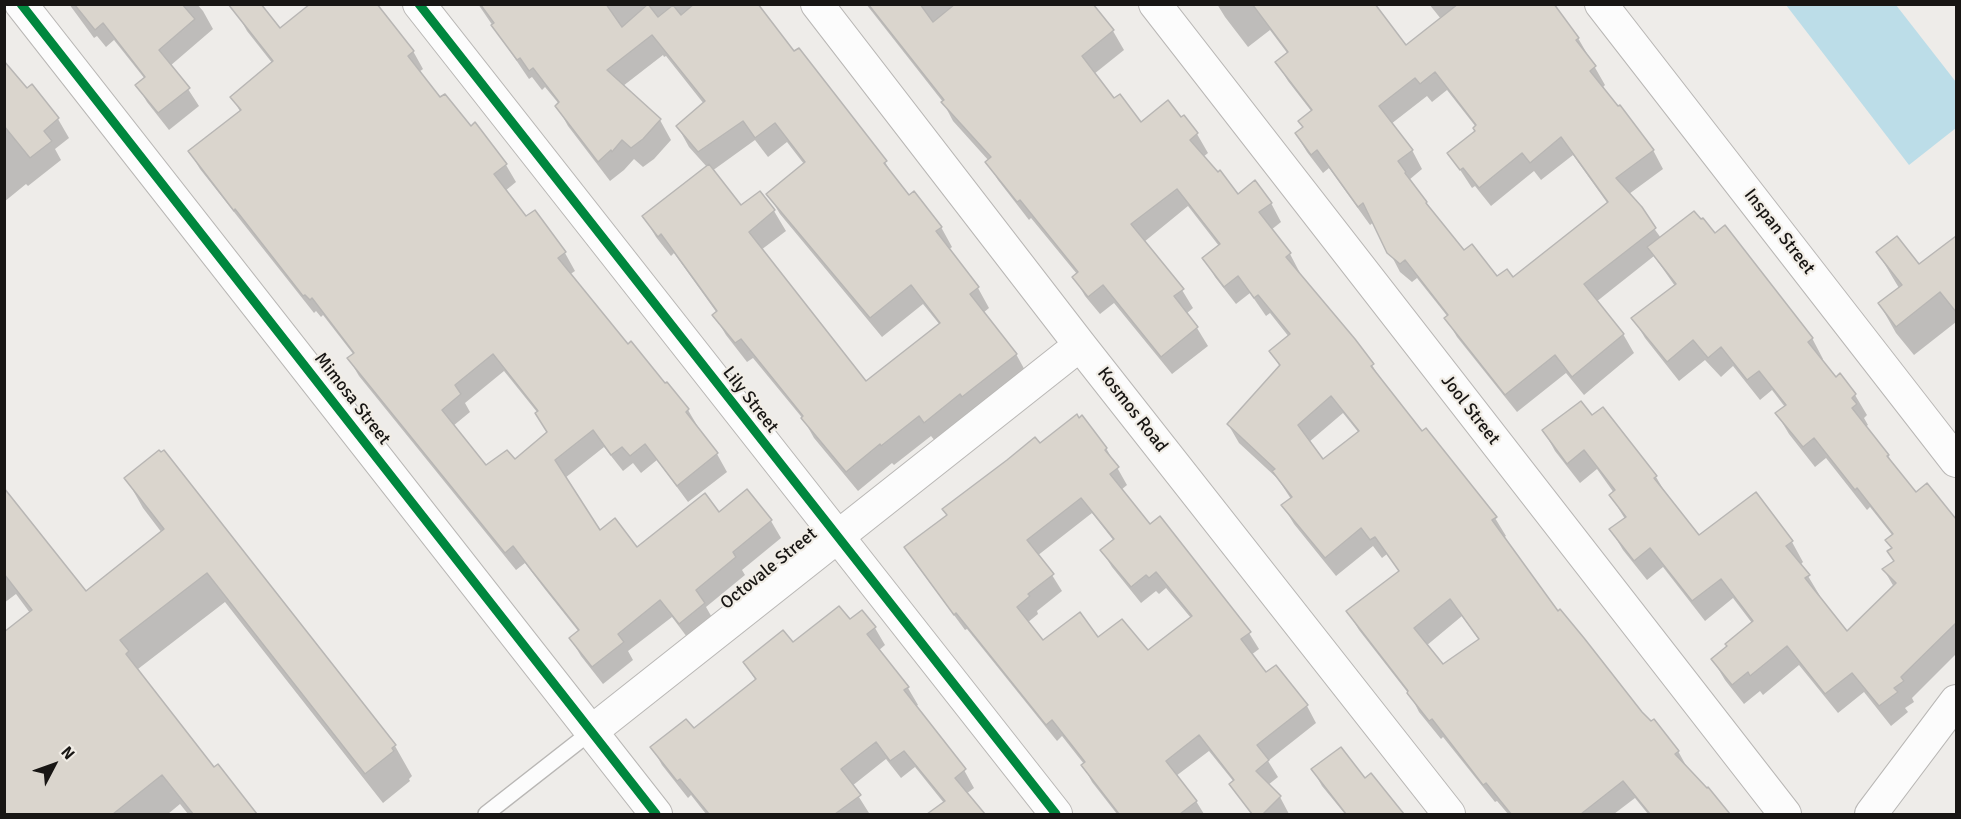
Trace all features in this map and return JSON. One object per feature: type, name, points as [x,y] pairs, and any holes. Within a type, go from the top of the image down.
[{"type":"street","name":"Mimosa Street","points":[[21,4],[656,814]]},
{"type":"street","name":"Lily Street","points":[[419,4],[1056,814]]},
{"type":"street","name":"Kosmos Road","points":[[817,4],[1080,345],[1449,814]]},
{"type":"street","name":"Jool Street","points":[[1155,4],[1785,814]]},
{"type":"street","name":"Inspan Street","points":[[1601,4],[1956,461]]},
{"type":"street","name":"Octovale Street","points":[[592,731],[1080,345]]},
{"type":"street","points":[[1871,814],[1956,701]]},
{"type":"lane","points":[[486,814],[592,731]]},
{"type":"water","points":[[1786,5],[1896,5],[1956,82],[1956,128],[1909,165]]},
{"type":"building","points":[[74,4],[182,4],[195,19],[159,50],[190,88],[158,113],[135,85],[145,77],[103,23],[95,30]]},
{"type":"building","points":[[228,4],[261,4],[280,28],[310,4],[377,4],[414,51],[408,56],[440,97],[445,94],[471,126],[475,122],[507,164],[494,174],[526,216],[535,210],[566,252],[558,258],[628,344],[631,341],[689,409],[686,412],[718,453],[677,486],[645,444],[630,456],[622,447],[611,455],[593,430],[555,460],[600,530],[615,518],[637,547],[705,493],[719,512],[747,489],[772,520],[733,552],[736,557],[696,590],[705,603],[679,624],[660,600],[618,634],[624,642],[592,667],[569,638],[579,630],[513,546],[505,553],[347,358],[354,353],[312,298],[310,300],[305,295],[303,296],[188,151],[241,110],[230,97],[273,61]],"holes":[[[493,354],[538,411],[535,413],[547,432],[515,459],[507,450],[486,465],[442,410],[461,394],[455,385]]]},
{"type":"building","points":[[480,4],[606,4],[622,27],[648,4],[658,17],[673,5],[681,15],[694,4],[758,4],[794,51],[799,48],[887,161],[884,163],[909,195],[914,191],[942,227],[936,231],[979,287],[970,294],[1017,354],[962,397],[960,394],[924,423],[919,416],[846,472],[801,418],[803,416],[741,339],[735,343],[712,315],[717,311],[661,234],[658,237],[642,216],[709,164],[741,205],[760,191],[775,210],[749,232],[866,381],[940,323],[911,285],[870,318],[766,194],[805,162],[775,123],[755,138],[743,121],[698,152],[676,126],[705,101],[652,35],[607,70],[661,119],[643,139],[631,148],[622,140],[612,152],[611,150],[598,162],[555,106],[559,102],[533,68],[529,71],[520,58],[517,60],[491,25],[494,23]]},
{"type":"building","points":[[868,4],[920,4],[933,22],[955,4],[1093,4],[1114,30],[1082,56],[1114,98],[1120,94],[1141,122],[1168,100],[1181,117],[1184,115],[1198,133],[1190,140],[1218,172],[1220,170],[1238,194],[1255,180],[1272,203],[1259,212],[1291,253],[1286,257],[1355,339],[1374,364],[1371,366],[1422,431],[1426,428],[1497,517],[1492,520],[1558,611],[1560,609],[1642,712],[1651,721],[1654,719],[1679,751],[1675,754],[1708,787],[1730,814],[1650,814],[1623,781],[1581,814],[1511,814],[1486,783],[1483,785],[1432,719],[1429,721],[1346,611],[1399,571],[1375,537],[1370,540],[1361,528],[1325,558],[1281,505],[1292,497],[1272,471],[1275,469],[1227,424],[1280,365],[1269,351],[1290,334],[1258,295],[1254,298],[1238,276],[1224,287],[1202,258],[1220,244],[1177,189],[1131,224],[1184,289],[1174,296],[1198,327],[1161,357],[1103,285],[1088,297],[1072,277],[1078,272],[1020,200],[1017,202],[985,162],[991,157],[941,102],[944,100]],"holes":[[[1331,396],[1359,431],[1323,459],[1298,425]],[[1450,599],[1479,639],[1443,664],[1414,628]]]},
{"type":"building","points":[[1252,4],[1375,4],[1406,45],[1458,4],[1554,4],[1579,38],[1576,40],[1596,66],[1590,71],[1618,106],[1620,105],[1654,150],[1616,178],[1642,207],[1656,228],[1584,284],[1624,334],[1572,377],[1555,355],[1505,395],[1444,318],[1448,315],[1405,260],[1400,264],[1387,253],[1363,203],[1358,207],[1317,150],[1311,155],[1295,133],[1303,127],[1298,121],[1312,110],[1275,62],[1288,52]],"holes":[[[1435,72],[1476,125],[1473,128],[1475,131],[1447,153],[1460,170],[1463,168],[1479,188],[1522,153],[1530,163],[1561,137],[1608,202],[1513,277],[1507,269],[1497,276],[1472,244],[1464,250],[1426,203],[1398,161],[1413,150],[1379,106],[1415,78],[1420,84]]]},
{"type":"building","points":[[4,61],[27,88],[32,84],[59,118],[44,131],[52,141],[30,158],[4,126]]},
{"type":"building","points":[[1694,211],[1715,233],[1725,225],[1813,338],[1808,342],[1836,377],[1840,373],[1856,394],[1852,398],[1857,404],[1852,408],[1889,455],[1887,456],[1916,492],[1927,483],[1956,519],[1956,623],[1901,677],[1904,681],[1894,688],[1898,692],[1879,706],[1852,673],[1825,694],[1787,646],[1750,676],[1748,672],[1732,685],[1711,659],[1753,621],[1721,579],[1692,601],[1650,548],[1634,561],[1609,529],[1626,517],[1609,495],[1615,490],[1584,450],[1567,464],[1542,430],[1581,401],[1592,415],[1603,407],[1699,535],[1756,492],[1793,541],[1786,546],[1810,575],[1805,578],[1847,631],[1896,583],[1882,569],[1894,561],[1887,551],[1892,548],[1885,540],[1893,534],[1814,438],[1803,447],[1775,413],[1786,405],[1759,371],[1747,380],[1721,347],[1708,358],[1693,340],[1667,362],[1631,318],[1676,284],[1647,247]]},
{"type":"building","points":[[1897,236],[1919,264],[1956,236],[1956,312],[1940,292],[1896,327],[1878,303],[1902,285],[1876,252]]},
{"type":"building","points":[[1077,414],[1079,418],[1082,415],[1119,467],[1110,474],[1150,524],[1160,516],[1251,632],[1241,639],[1266,672],[1276,665],[1308,705],[1257,745],[1269,760],[1256,771],[1281,796],[1263,814],[1252,814],[1229,784],[1234,780],[1199,735],[1166,761],[1197,801],[1180,814],[1119,814],[1081,765],[1085,762],[1052,720],[1046,725],[956,613],[954,615],[904,547],[947,515],[942,509],[1035,437],[1040,443]],"holes":[[[1081,498],[1114,539],[1100,550],[1131,587],[1146,575],[1149,578],[1156,572],[1192,616],[1148,650],[1122,619],[1098,637],[1080,612],[1043,640],[1017,607],[1030,596],[1028,594],[1054,574],[1027,540]]]},
{"type":"building","points":[[159,450],[161,452],[164,450],[396,745],[392,748],[394,751],[365,774],[207,573],[120,640],[129,651],[126,654],[214,767],[218,764],[257,814],[193,814],[162,775],[113,814],[4,814],[4,632],[32,610],[4,574],[4,488],[86,591],[164,529],[124,478]]},
{"type":"building","points":[[839,606],[850,619],[862,610],[876,627],[867,634],[909,687],[904,690],[966,769],[955,778],[985,814],[927,814],[945,801],[904,751],[890,761],[876,742],[841,769],[861,795],[835,814],[709,814],[680,779],[677,781],[650,747],[686,719],[694,728],[756,679],[743,662],[783,630],[793,642]]},
{"type":"building","points":[[1341,747],[1365,778],[1371,773],[1404,814],[1346,814],[1311,769]]},
{"type":"cycle path","points":[[21,4],[656,814]]},
{"type":"cycle path","points":[[419,4],[1056,814]]}]
